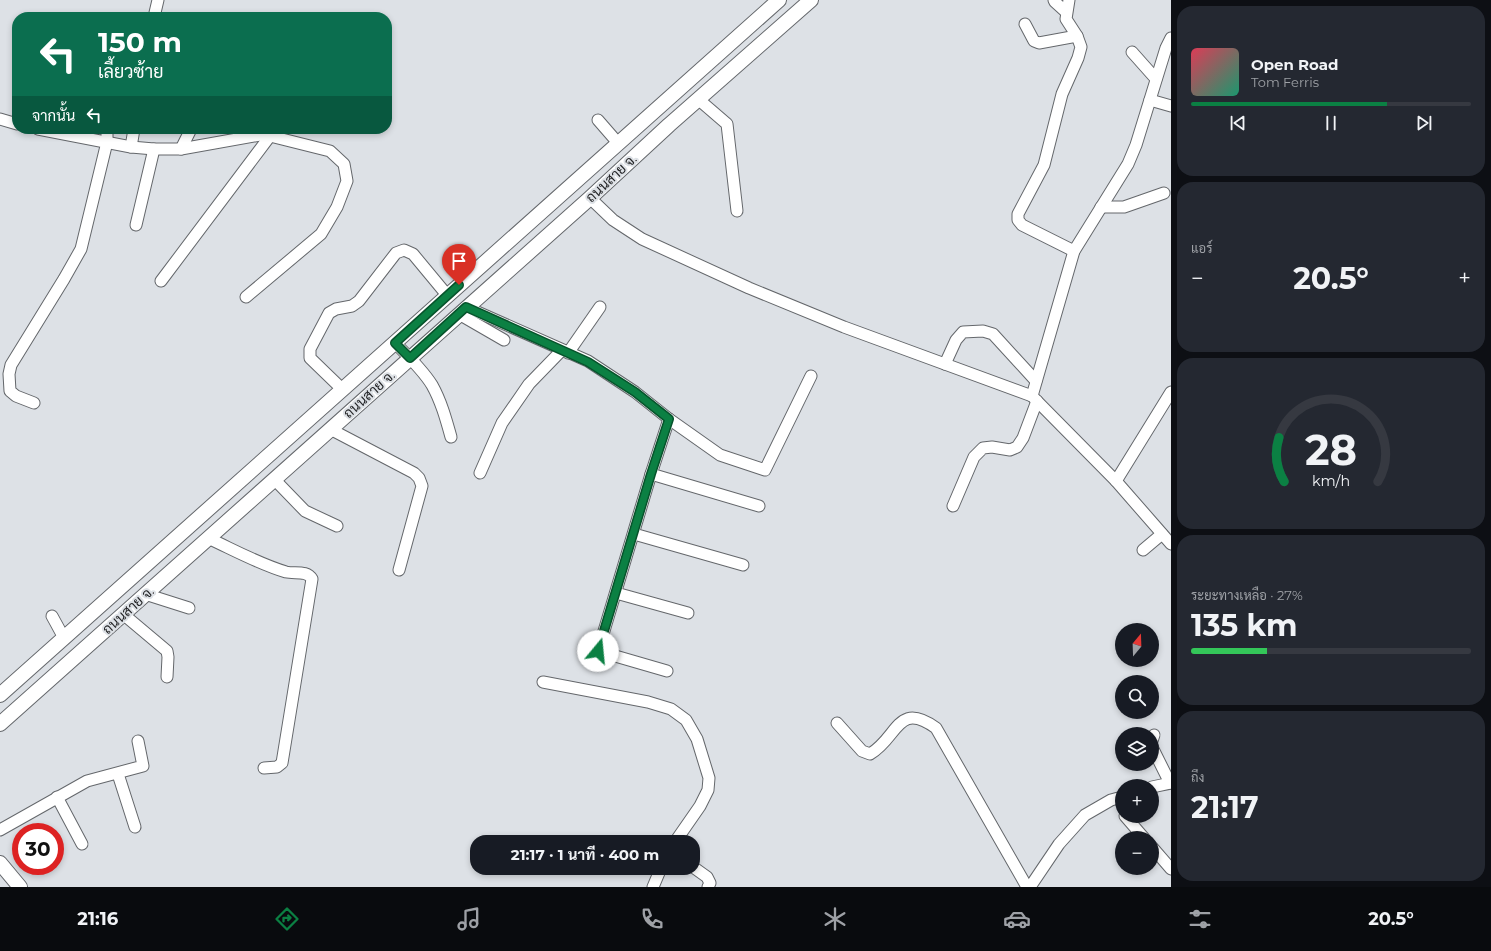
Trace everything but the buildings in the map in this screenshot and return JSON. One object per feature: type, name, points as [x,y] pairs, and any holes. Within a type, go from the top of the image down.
[{"type":"main road","name":"ถนนสาย จ.","points":[[0,695],[779,0]]},
{"type":"main road","name":"ถนนสาย จ.","points":[[0,724],[462,310],[590,198],[698,99],[811,0]]},
{"type":"main road","points":[[0,862],[20,887]]},
{"type":"street","points":[[155,12],[158,0]]},
{"type":"street","points":[[1054,0],[1066,12]]},
{"type":"street","points":[[1069,0],[1066,20],[1077,36],[1081,47],[1078,58],[1062,94],[1044,165],[1018,214],[1018,220],[1022,224],[1074,251]]},
{"type":"street","points":[[1025,24],[1034,41],[1040,43],[1077,36]]},
{"type":"street","points":[[953,506],[974,457],[983,448],[992,447],[1010,450],[1017,447],[1023,438],[1034,398],[1036,381],[1074,251],[1128,164],[1136,145],[1156,79],[1169,50],[1171,38]]},
{"type":"street","points":[[1132,52],[1156,79]]},
{"type":"street","points":[[698,99],[727,124],[737,211]]},
{"type":"street","points":[[1150,100],[1171,106]]},
{"type":"street","points":[[0,119],[12,123]]},
{"type":"street","points":[[598,120],[618,143]]},
{"type":"street","points":[[65,134],[131,147],[154,149],[181,149],[260,135],[270,136],[330,151],[344,164],[347,180],[337,207],[321,234],[246,297]]},
{"type":"street","points":[[34,403],[16,396],[10,391],[9,374],[11,365],[81,249],[107,142],[107,134]]},
{"type":"street","points":[[131,147],[133,134]]},
{"type":"street","points":[[181,149],[188,134]]},
{"type":"street","points":[[161,281],[270,136]]},
{"type":"street","points":[[136,225],[154,149]]},
{"type":"street","points":[[1101,208],[1124,207],[1164,193]]},
{"type":"street","points":[[590,198],[613,220],[642,239],[749,288],[844,327],[1034,398],[1116,481],[1171,544]]},
{"type":"street","points":[[342,389],[310,358],[310,349],[329,313],[336,309],[352,306],[359,301],[396,253],[404,250],[413,254],[447,296]]},
{"type":"street","points":[[480,473],[502,423],[528,384],[565,351],[600,307]]},
{"type":"street","points":[[462,310],[504,340]]},
{"type":"street","points":[[462,310],[565,351],[588,362],[635,392],[669,419],[720,455],[765,470],[811,376]]},
{"type":"street","points":[[945,364],[956,340],[963,332],[983,331],[993,334],[1036,381]]},
{"type":"street","points":[[395,343],[432,384],[446,416],[451,437]]},
{"type":"street","points":[[1116,481],[1171,392]]},
{"type":"street","points":[[667,671],[598,651],[669,419]]},
{"type":"street","points":[[330,429],[414,473],[419,478],[422,486],[399,570]]},
{"type":"street","points":[[651,474],[760,506]]},
{"type":"street","points":[[274,479],[305,511],[337,526]]},
{"type":"street","points":[[634,534],[743,565]]},
{"type":"street","points":[[1143,550],[1162,534]]},
{"type":"street","points":[[208,538],[266,565],[289,572],[310,575],[312,579],[282,763],[277,767],[264,768]]},
{"type":"street","points":[[616,593],[688,613]]},
{"type":"street","points":[[145,594],[189,608]]},
{"type":"street","points":[[123,614],[167,651],[167,677]]},
{"type":"street","points":[[52,616],[64,638]]},
{"type":"street","points":[[544,682],[648,702],[671,709],[686,720],[697,740],[709,778],[708,790],[700,806],[680,835]]},
{"type":"street","points":[[836,723],[862,751],[870,754],[878,749],[901,721],[911,717],[925,720],[936,728],[1029,887],[1059,844],[1085,815],[1115,799]]},
{"type":"street","points":[[0,830],[87,781],[118,774],[143,766],[138,741]]},
{"type":"street","points":[[1159,760],[1171,783],[1159,786]]},
{"type":"street","points":[[118,774],[135,827]]},
{"type":"street","points":[[57,797],[82,844]]},
{"type":"street","points":[[1131,823],[1138,831]]},
{"type":"street","points":[[1159,855],[1171,869]]},
{"type":"street","points":[[700,872],[707,877],[710,882],[708,887]]},
{"type":"street","points":[[653,887],[658,875]]},
{"type":"route","points":[[459,285],[395,343],[410,358],[466,307],[588,362],[635,392],[669,419],[598,651]]}]
